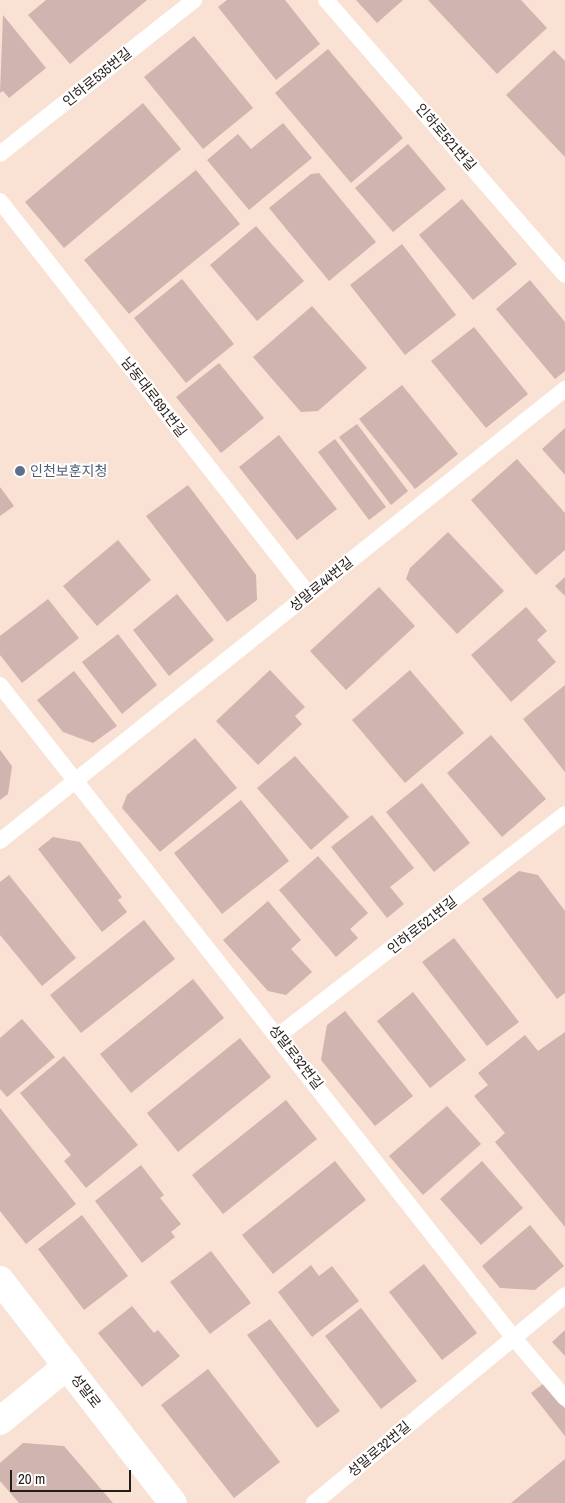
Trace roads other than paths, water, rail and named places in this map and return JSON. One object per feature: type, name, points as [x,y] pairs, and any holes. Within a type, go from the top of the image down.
[{"type":"street","name":"성말로","points":[[0,1280],[172,1503]]},
{"type":"street","points":[[0,1420],[67,1366]]},
{"type":"lane","name":"인하로535번길","points":[[0,154],[194,0]]},
{"type":"lane","name":"인하로521번길","points":[[326,0],[565,275]]},
{"type":"lane","name":"남동대로691번길","points":[[0,201],[308,594]]},
{"type":"lane","name":"성말로44번길","points":[[0,841],[565,390]]},
{"type":"lane","points":[[0,684],[77,780]]},
{"type":"lane","name":"성말로32번길","points":[[77,780],[279,1035],[513,1337]]},
{"type":"lane","name":"인하로521번길","points":[[279,1035],[565,814]]},
{"type":"lane","name":"성말로32번길","points":[[314,1503],[565,1295]]},
{"type":"lane","points":[[513,1337],[565,1398]]},
{"type":"place","name":"인천보훈지청","points":[[20,471]]}]
